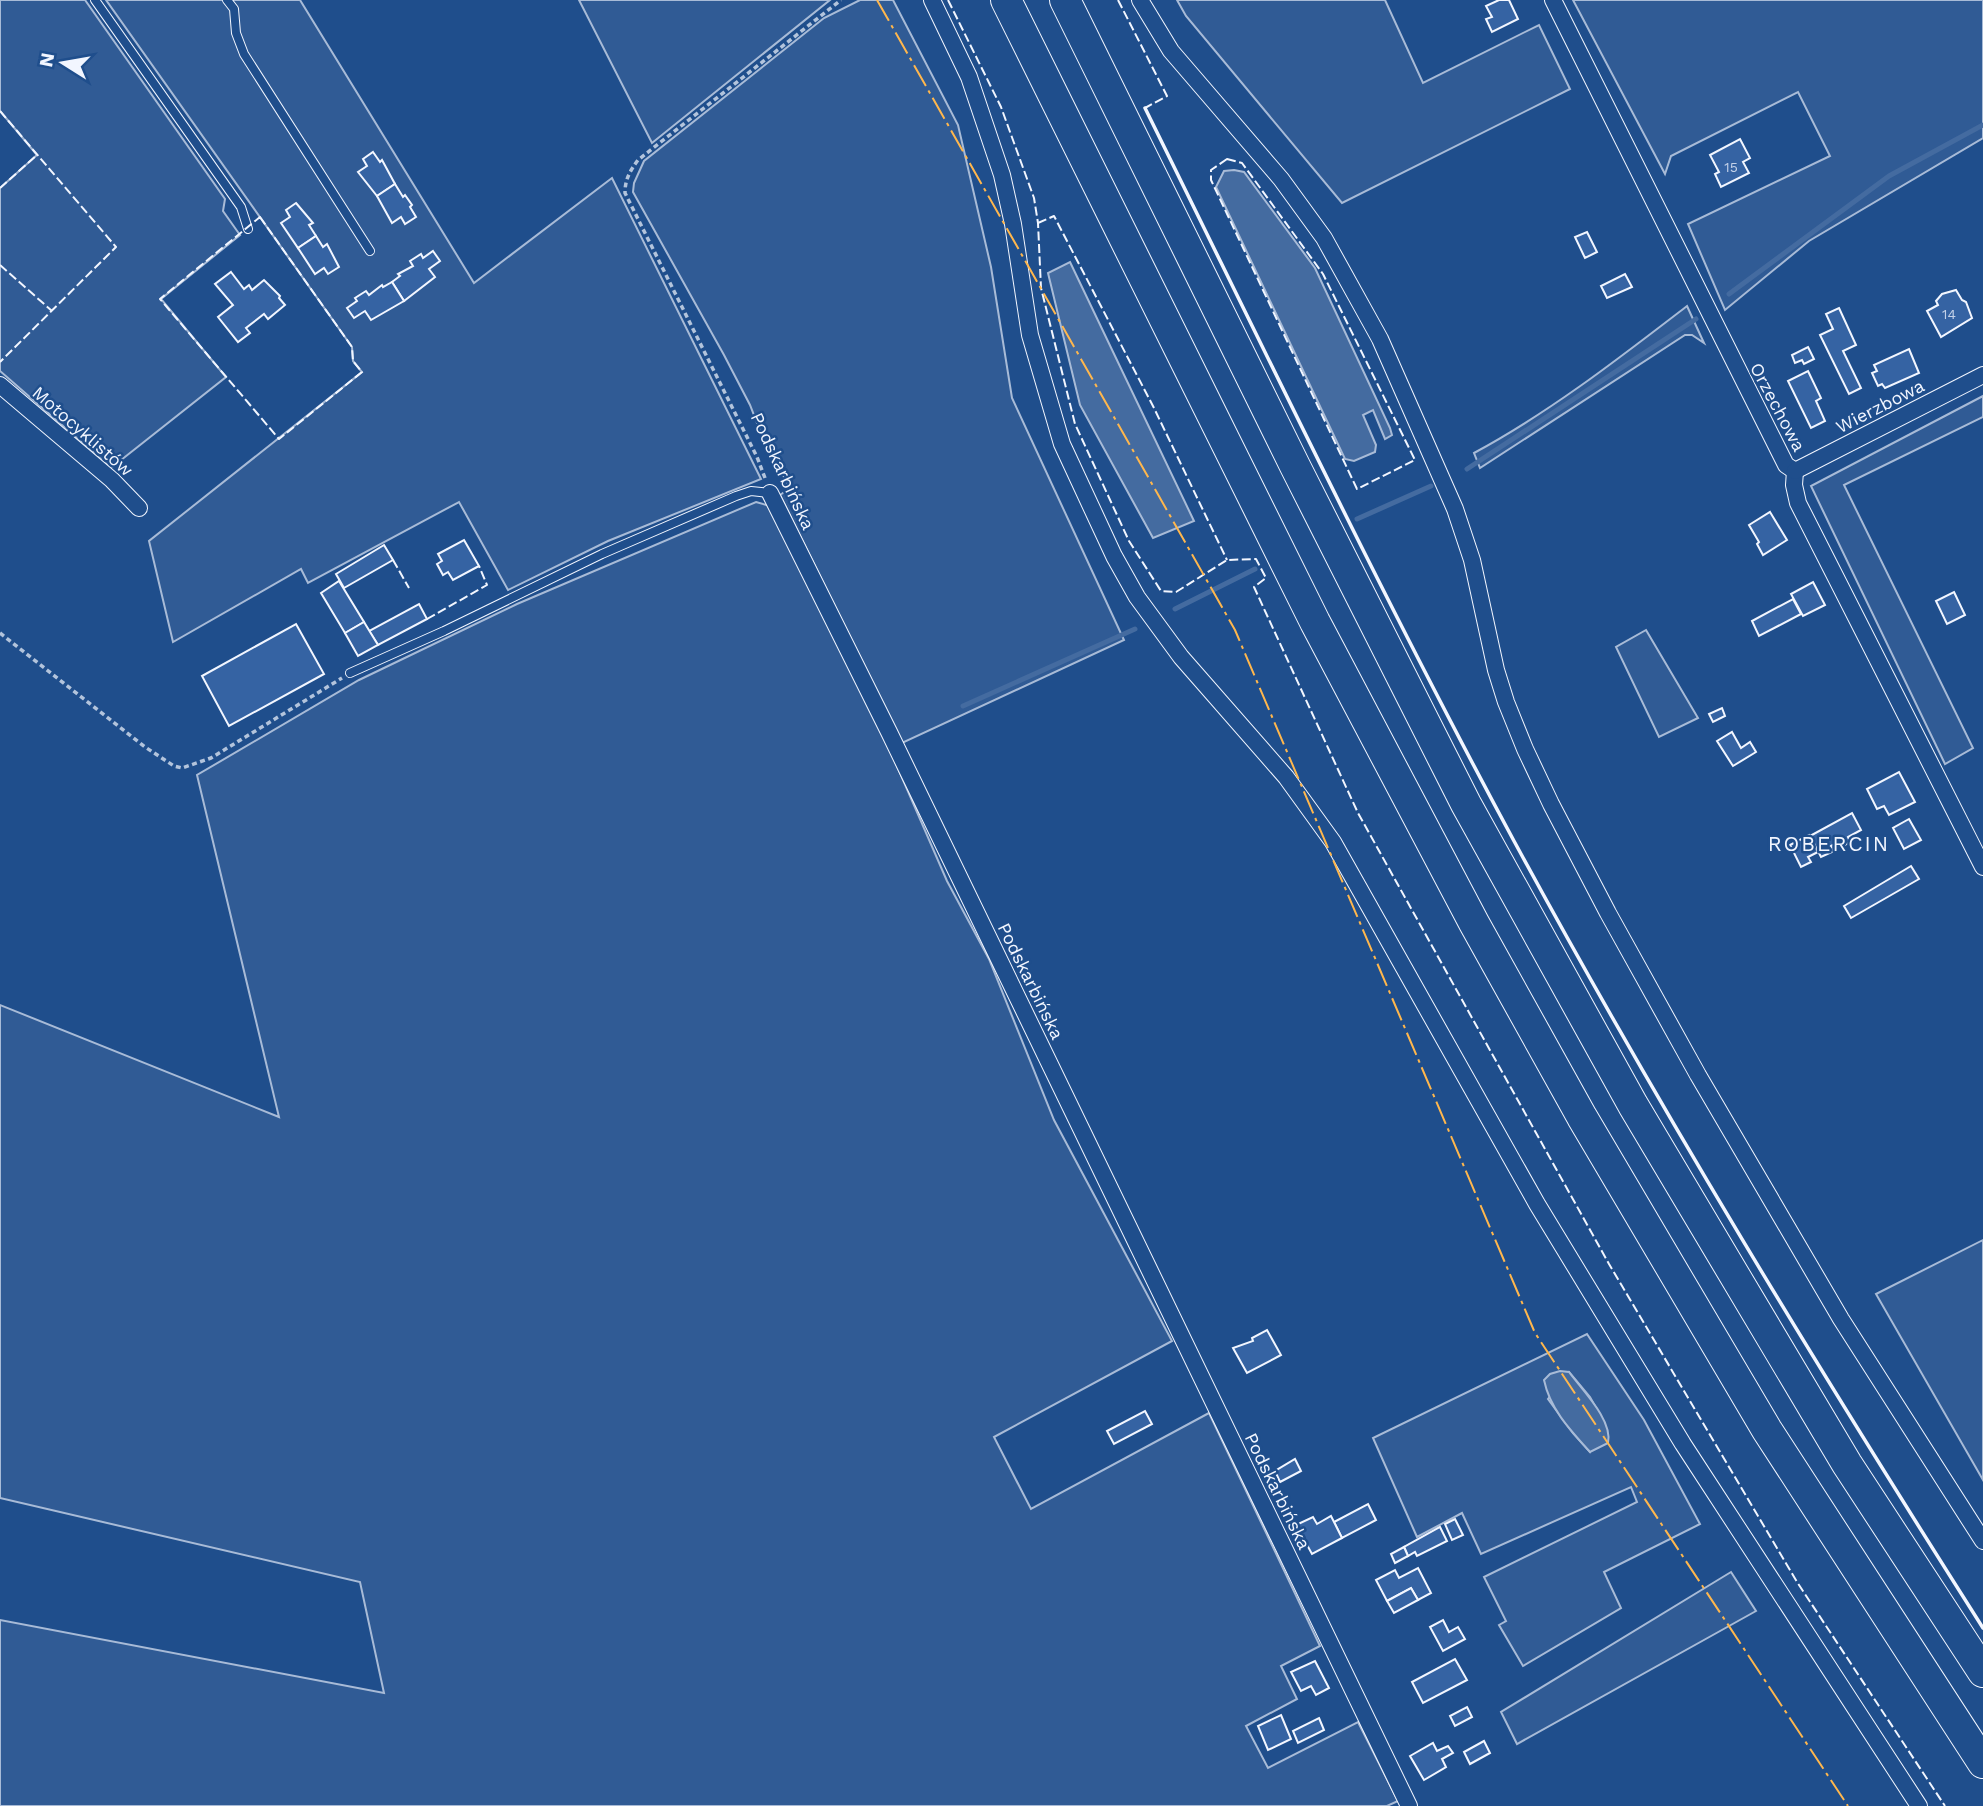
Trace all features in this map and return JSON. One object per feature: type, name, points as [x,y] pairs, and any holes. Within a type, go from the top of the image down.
[{"type":"highway","points":[[1006,0],[1315,622],[1481,935],[1582,1117],[1767,1430],[1983,1763]]},
{"type":"highway","points":[[1065,0],[1295,466],[1466,804],[1633,1105],[1847,1464],[1983,1672]]},
{"type":"street","points":[[932,0],[969,77],[1002,176],[1013,224],[1030,335],[1058,433],[1114,556],[1137,597],[1181,657],[1286,777],[1333,842],[1537,1203],[1683,1444],[1919,1806]]},
{"type":"street","points":[[1140,0],[1171,51],[1281,178],[1324,238],[1374,328],[1455,509],[1472,560],[1506,702],[1551,804],[1691,1064],[1813,1273],[1983,1541]]},
{"type":"street","name":"Orzechowa","points":[[1553,0],[1786,465],[1795,471],[1794,485],[1798,503],[1983,867]]},
{"type":"street","name":"Wierzbowa","points":[[1795,471],[1983,375]]},
{"type":"street","name":"Motocyklistów","points":[[0,385],[112,480],[139,508]]},
{"type":"street","name":"Podskarbińska","points":[[770,493],[889,732],[1409,1806]]},
{"type":"lane","points":[[95,0],[241,207],[248,229]]},
{"type":"lane","points":[[227,0],[234,9],[236,33],[244,54],[370,251]]},
{"type":"lane","points":[[350,673],[444,631],[614,548],[744,494],[761,490],[770,493]]},
{"type":"path","name":"Podskarbińska","points":[[770,493],[757,457],[625,193],[629,173],[638,160],[841,0]]},
{"type":"path","points":[[0,633],[145,747],[174,766],[182,768],[211,758],[350,673]]},
{"type":"shaded area","points":[[0,0],[85,0],[225,199],[223,211],[240,235],[161,299],[226,377],[111,468],[0,371],[0,188],[37,155],[0,111]]},
{"type":"shaded area","points":[[106,0],[300,0],[474,283],[612,178],[761,479],[608,541],[508,590],[459,502],[308,583],[301,569],[173,642],[149,541],[362,372],[353,361],[352,347]]},
{"type":"shaded area","points":[[579,0],[830,0],[652,143]]},
{"type":"shaded area","points":[[860,0],[893,0],[958,125],[991,267],[1012,398],[1124,640],[902,743],[780,495],[790,488],[764,441],[750,405],[633,192],[644,161],[824,18]]},
{"type":"shaded area","points":[[1177,0],[1385,0],[1423,83],[1539,25],[1570,89],[1342,203],[1186,16]]},
{"type":"shaded area","points":[[1573,0],[1983,0],[1983,138],[1809,241],[1725,310],[1688,224],[1830,156],[1798,92],[1671,156],[1665,174]]},
{"type":"shaded area","points":[[1224,171],[1244,172],[1315,268],[1390,428],[1392,435],[1385,439],[1373,410],[1363,415],[1376,445],[1375,452],[1354,461],[1345,459],[1216,187]]},
{"type":"shaded area","points":[[1070,262],[1194,521],[1153,538],[1080,405],[1048,273]]},
{"type":"shaded area","points":[[1687,306],[1704,343],[1692,335],[1685,335],[1480,468],[1474,453],[1557,402]]},
{"type":"shaded area","points":[[1983,396],[1983,417],[1844,485],[1973,748],[1945,764],[1811,486]]},
{"type":"shaded area","points":[[756,502],[770,506],[876,718],[947,881],[989,959],[1054,1120],[1172,1341],[994,1437],[1031,1509],[1209,1413],[1320,1646],[1281,1666],[1297,1699],[1246,1726],[1268,1768],[1358,1722],[1398,1801],[1387,1806],[0,1806],[0,1620],[384,1693],[360,1582],[0,1498],[0,1005],[279,1117],[197,775],[359,680],[517,604]]},
{"type":"shaded area","points":[[1646,630],[1698,718],[1659,737],[1616,647]]},
{"type":"shaded area","points":[[1983,1240],[1983,1480],[1876,1294]]},
{"type":"shaded area","points":[[1587,1334],[1644,1420],[1700,1524],[1604,1572],[1621,1608],[1523,1666],[1499,1625],[1506,1621],[1484,1577],[1637,1502],[1631,1487],[1481,1554],[1462,1513],[1417,1537],[1373,1438]],"holes":[[[1569,1372],[1590,1397],[1604,1422],[1590,1452],[1548,1399]]]},
{"type":"shaded area","points":[[1569,1372],[1601,1415],[1606,1425],[1608,1443],[1590,1452],[1562,1419],[1544,1380],[1550,1374]]},
{"type":"shaded area","points":[[1731,1572],[1756,1611],[1517,1744],[1501,1712]]},
{"type":"building","points":[[1499,0],[1509,0],[1518,19],[1492,32],[1486,19],[1492,17],[1486,6]]},
{"type":"building","points":[[1740,139],[1750,158],[1743,162],[1749,173],[1721,187],[1715,174],[1719,172],[1710,155]]},
{"type":"building","points":[[373,152],[380,162],[382,160],[395,184],[377,196],[358,172],[367,166],[363,159]]},
{"type":"building","points":[[395,184],[412,205],[410,207],[416,217],[405,224],[401,217],[392,223],[377,196]]},
{"type":"building","points":[[296,203],[313,223],[309,225],[316,236],[298,248],[281,223],[290,217],[286,210]]},
{"type":"building","points":[[1587,232],[1597,252],[1585,258],[1575,237]]},
{"type":"building","points":[[316,236],[323,247],[327,244],[339,267],[328,274],[324,268],[315,274],[298,248]]},
{"type":"building","points":[[433,251],[440,261],[429,269],[435,277],[404,301],[392,282],[400,276],[398,274],[413,266],[410,261],[421,254],[423,258]]},
{"type":"building","points":[[231,272],[244,289],[249,285],[252,290],[264,280],[285,305],[268,319],[264,314],[246,328],[250,333],[238,342],[218,317],[233,305],[215,284]]},
{"type":"building","points":[[1625,274],[1632,287],[1607,298],[1601,286]]},
{"type":"building","points":[[392,282],[404,301],[371,320],[365,311],[354,318],[347,308],[357,301],[355,298],[366,291],[369,295],[382,285],[383,287]]},
{"type":"building","points":[[1956,290],[1966,302],[1972,318],[1941,337],[1927,311],[1938,305],[1936,301],[1942,294]]},
{"type":"building","points":[[1839,308],[1856,345],[1843,351],[1861,388],[1849,394],[1820,335],[1833,329],[1826,314]]},
{"type":"building","points":[[1808,347],[1814,359],[1804,364],[1802,360],[1795,363],[1792,355]]},
{"type":"building","points":[[1909,349],[1919,373],[1885,388],[1882,384],[1878,386],[1872,373],[1877,371],[1874,365]]},
{"type":"building","points":[[1808,371],[1821,398],[1816,401],[1825,421],[1811,428],[1788,381]]},
{"type":"building","points":[[1770,512],[1787,540],[1763,555],[1749,525]]},
{"type":"building","points":[[464,540],[479,566],[453,580],[448,572],[443,575],[437,564],[442,561],[438,554]]},
{"type":"building","points":[[384,545],[393,560],[344,588],[336,574]]},
{"type":"building","points":[[339,581],[364,622],[345,633],[321,593]]},
{"type":"building","points":[[1813,582],[1825,605],[1803,616],[1791,594]]},
{"type":"building","points":[[1954,592],[1965,615],[1947,624],[1936,601]]},
{"type":"building","points":[[1793,599],[1801,614],[1759,636],[1752,621]]},
{"type":"building","points":[[419,604],[427,619],[378,645],[369,631]]},
{"type":"building","points":[[364,622],[378,645],[358,656],[345,633]]},
{"type":"building","points":[[296,624],[324,674],[229,726],[202,676]]},
{"type":"building","points":[[1722,708],[1725,716],[1713,722],[1709,714]]},
{"type":"building","points":[[1732,732],[1741,748],[1750,742],[1756,752],[1733,766],[1717,741]]},
{"type":"building","points":[[1899,772],[1915,802],[1889,815],[1884,806],[1877,809],[1867,789]]},
{"type":"building","points":[[1852,813],[1861,830],[1848,837],[1850,842],[1841,847],[1839,842],[1831,846],[1834,851],[1821,857],[1810,836]]},
{"type":"building","points":[[1909,819],[1921,840],[1904,849],[1893,828]]},
{"type":"building","points":[[1809,835],[1818,852],[1808,857],[1811,862],[1801,867],[1790,845]]},
{"type":"building","points":[[1911,866],[1919,879],[1851,918],[1844,906]]},
{"type":"building","points":[[1267,1330],[1281,1355],[1247,1373],[1233,1348],[1253,1341],[1252,1338]]},
{"type":"building","points":[[1145,1411],[1152,1424],[1114,1444],[1107,1431]]},
{"type":"building","points":[[1295,1459],[1301,1471],[1280,1482],[1275,1471]]},
{"type":"building","points":[[1368,1504],[1376,1520],[1342,1538],[1334,1522]]},
{"type":"building","points":[[1331,1516],[1342,1538],[1312,1554],[1296,1525],[1313,1517],[1317,1524]]},
{"type":"building","points":[[1455,1519],[1463,1535],[1452,1540],[1445,1524]]},
{"type":"building","points":[[1440,1527],[1447,1541],[1417,1556],[1415,1552],[1408,1556],[1404,1547]]},
{"type":"building","points":[[1404,1547],[1408,1556],[1395,1563],[1391,1554]]},
{"type":"building","points":[[1418,1568],[1431,1593],[1418,1600],[1411,1588],[1387,1601],[1376,1580],[1395,1570],[1399,1578]]},
{"type":"building","points":[[1411,1588],[1418,1600],[1394,1613],[1387,1601]]},
{"type":"building","points":[[1443,1620],[1449,1632],[1458,1627],[1465,1639],[1443,1651],[1430,1627]]},
{"type":"building","points":[[1455,1659],[1467,1680],[1423,1703],[1412,1682]]},
{"type":"building","points":[[1315,1661],[1329,1688],[1316,1695],[1311,1686],[1301,1691],[1291,1672]]},
{"type":"building","points":[[1467,1707],[1472,1717],[1455,1726],[1450,1716]]},
{"type":"building","points":[[1281,1715],[1291,1739],[1268,1750],[1258,1726]]},
{"type":"building","points":[[1319,1718],[1324,1730],[1298,1743],[1293,1731]]},
{"type":"building","points":[[1484,1741],[1490,1753],[1470,1764],[1464,1752]]},
{"type":"building","points":[[1433,1743],[1437,1751],[1448,1746],[1453,1753],[1442,1759],[1446,1767],[1424,1780],[1410,1756]]},
{"type":"waterway","points":[[1729,294],[1889,176],[1983,125]]},
{"type":"waterway","points":[[1467,469],[1696,319]]},
{"type":"waterway","points":[[1357,519],[1431,486]]},
{"type":"waterway","points":[[1175,609],[1255,569]]},
{"type":"waterway","points":[[963,706],[1135,629]]},
{"type":"fence","points":[[948,0],[1001,107],[1034,198],[1041,288],[1075,424],[1129,541],[1161,591],[1176,592],[1227,560],[1256,559],[1266,578],[1254,587],[1358,813],[1609,1264],[1797,1582],[1945,1806]]},
{"type":"fence","points":[[1118,0],[1167,96],[1145,108]]},
{"type":"fence","points":[[0,111],[116,247],[0,362]]},
{"type":"fence","points":[[0,188],[37,155]]},
{"type":"fence","points":[[1227,159],[1242,163],[1323,274],[1415,460],[1357,489],[1211,180],[1211,170],[1227,159]]},
{"type":"fence","points":[[1038,223],[1054,216],[1154,408],[1227,560]]},
{"type":"fence","points":[[260,217],[352,347],[353,361],[362,372],[279,439],[160,299],[260,217]]},
{"type":"fence","points":[[0,265],[52,311]]},
{"type":"fence","points":[[393,560],[409,588]]},
{"type":"fence","points":[[427,619],[487,585],[479,566]]},
{"type":"wall","points":[[1145,108],[1419,659],[1569,941],[1742,1239],[1983,1628]]},
{"type":"power","points":[[877,0],[1235,630],[1535,1333],[1848,1806]]},
{"type":"district","name":"ROBERCIN","points":[[1829,843]]}]
